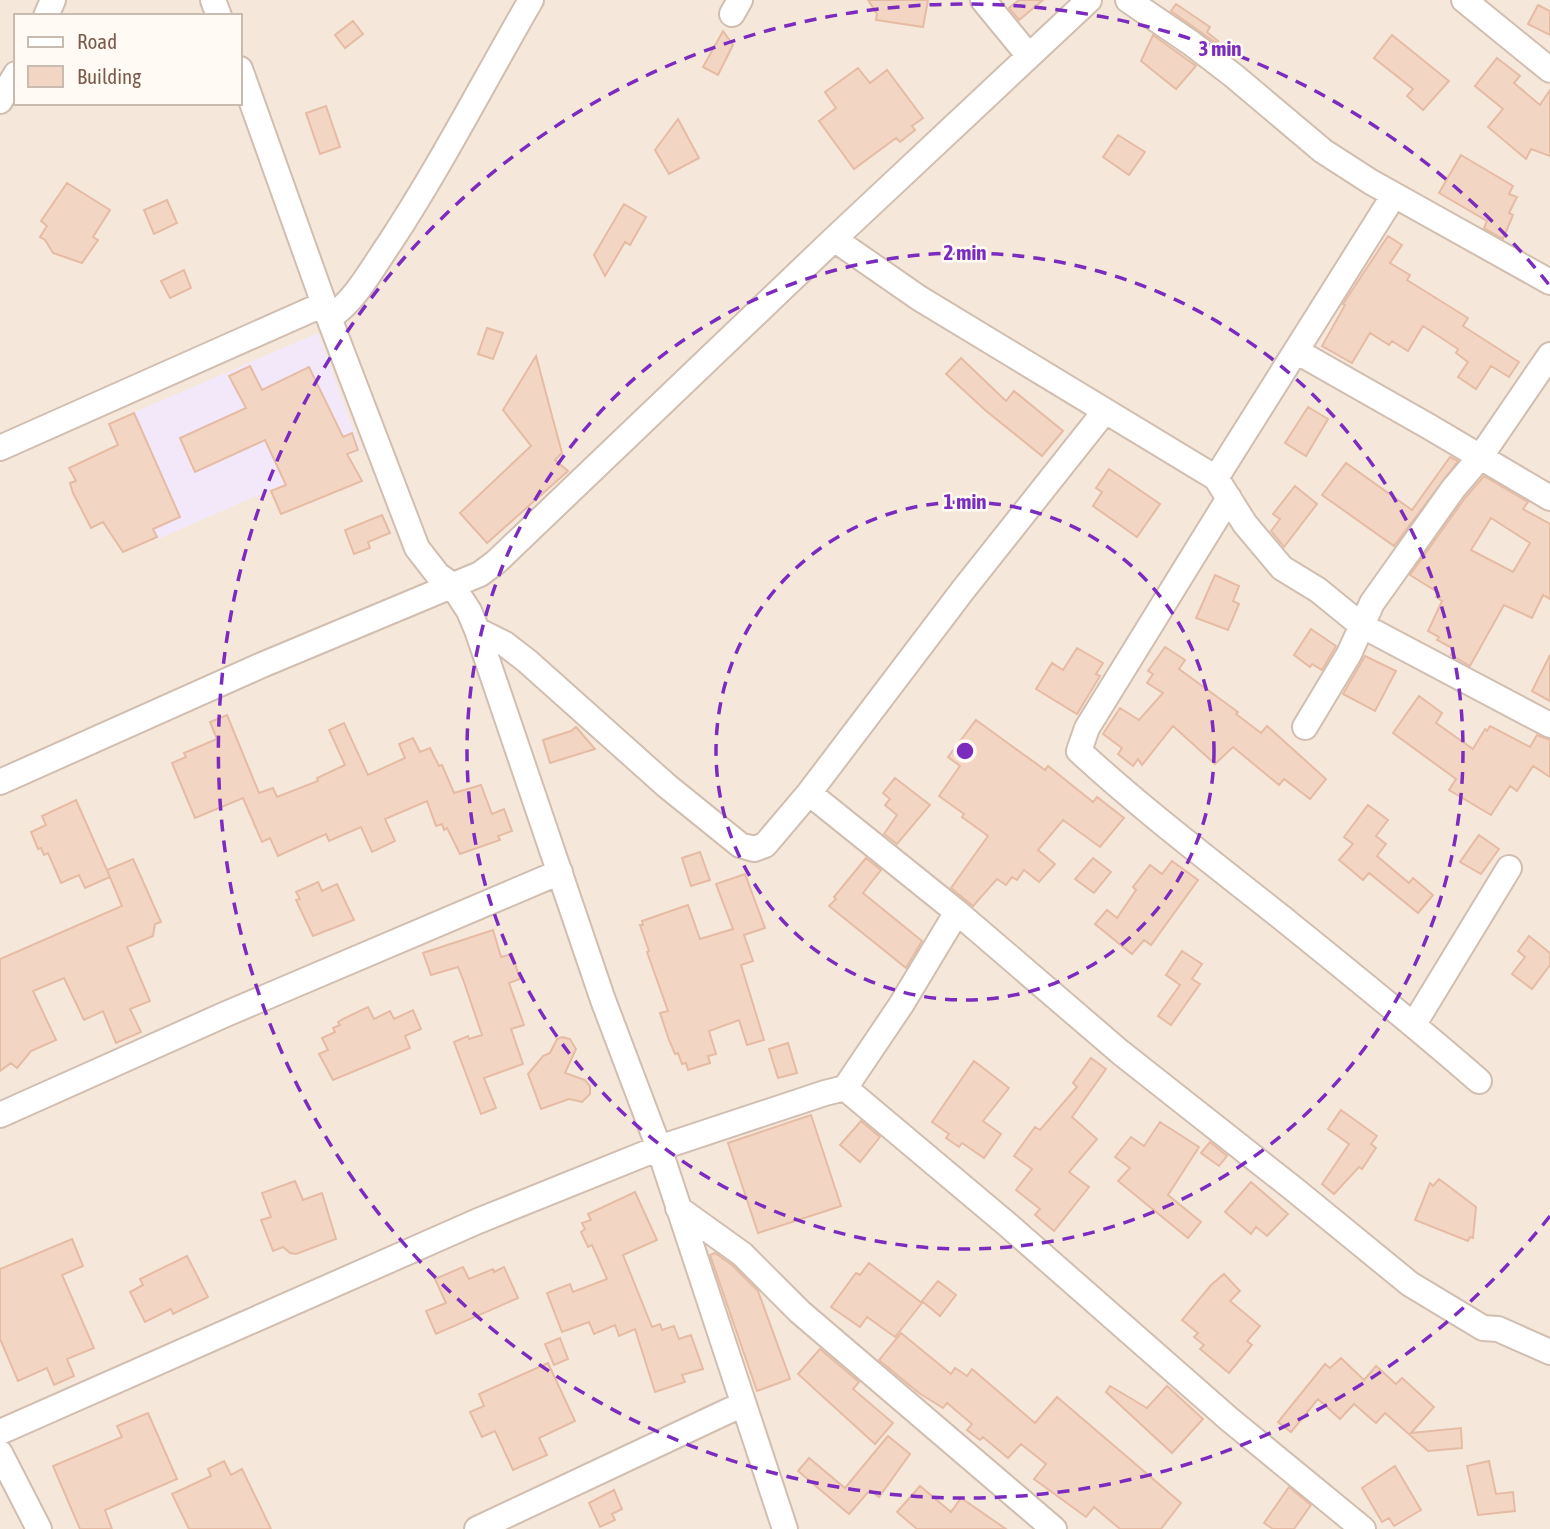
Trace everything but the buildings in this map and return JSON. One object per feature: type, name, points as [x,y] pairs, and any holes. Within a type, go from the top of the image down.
[{"type":"street","points":[[0,448],[352,299],[460,128],[531,0]]},
{"type":"street","points":[[983,0],[1029,56]]},
{"type":"street","points":[[0,782],[262,666],[480,574],[496,562],[1089,0]]},
{"type":"street","points":[[1128,0],[1234,76],[1284,121],[1323,151],[1394,195],[1550,282]]},
{"type":"street","points":[[1464,0],[1550,70]]},
{"type":"street","points":[[242,75],[327,311],[417,548],[438,575],[452,585],[469,611],[477,630],[603,1000],[659,1148],[785,1529]]},
{"type":"street","points":[[0,101],[14,77]]},
{"type":"street","points":[[1394,195],[1296,351],[1223,488],[1087,728],[1079,751],[1110,780],[1414,1024],[1479,1081]]},
{"type":"street","points":[[834,239],[919,298],[1105,411],[1223,488],[1260,544],[1282,568],[1318,590],[1361,625],[1550,725]]},
{"type":"street","points":[[1296,351],[1550,498]]},
{"type":"street","points":[[1305,727],[1349,654],[1372,603],[1453,489],[1481,456],[1550,355]]},
{"type":"street","points":[[477,630],[505,644],[527,661],[667,786],[740,845],[754,849],[765,845],[810,793],[963,590],[1105,411]]},
{"type":"street","points":[[810,793],[957,912],[1110,1043],[1410,1284],[1483,1328],[1498,1329],[1550,1352]]},
{"type":"street","points":[[1414,1024],[1509,867]]},
{"type":"street","points":[[0,1115],[226,1014],[560,872]]},
{"type":"street","points":[[0,1432],[478,1221],[659,1148],[845,1088],[901,1005],[957,912]]},
{"type":"street","points":[[845,1088],[1038,1250],[1229,1419],[1363,1529]]},
{"type":"street","points":[[678,1209],[742,1254],[800,1312],[1054,1529]]},
{"type":"street","points":[[477,1529],[743,1404]]},
{"type":"street","points":[[0,1453],[39,1529]]},
{"type":"shaded area","points":[[0,0],[1550,0],[1550,1529],[0,1529]]},
{"type":"shaded area","points":[[318,333],[361,450],[158,539],[107,424]]}]
